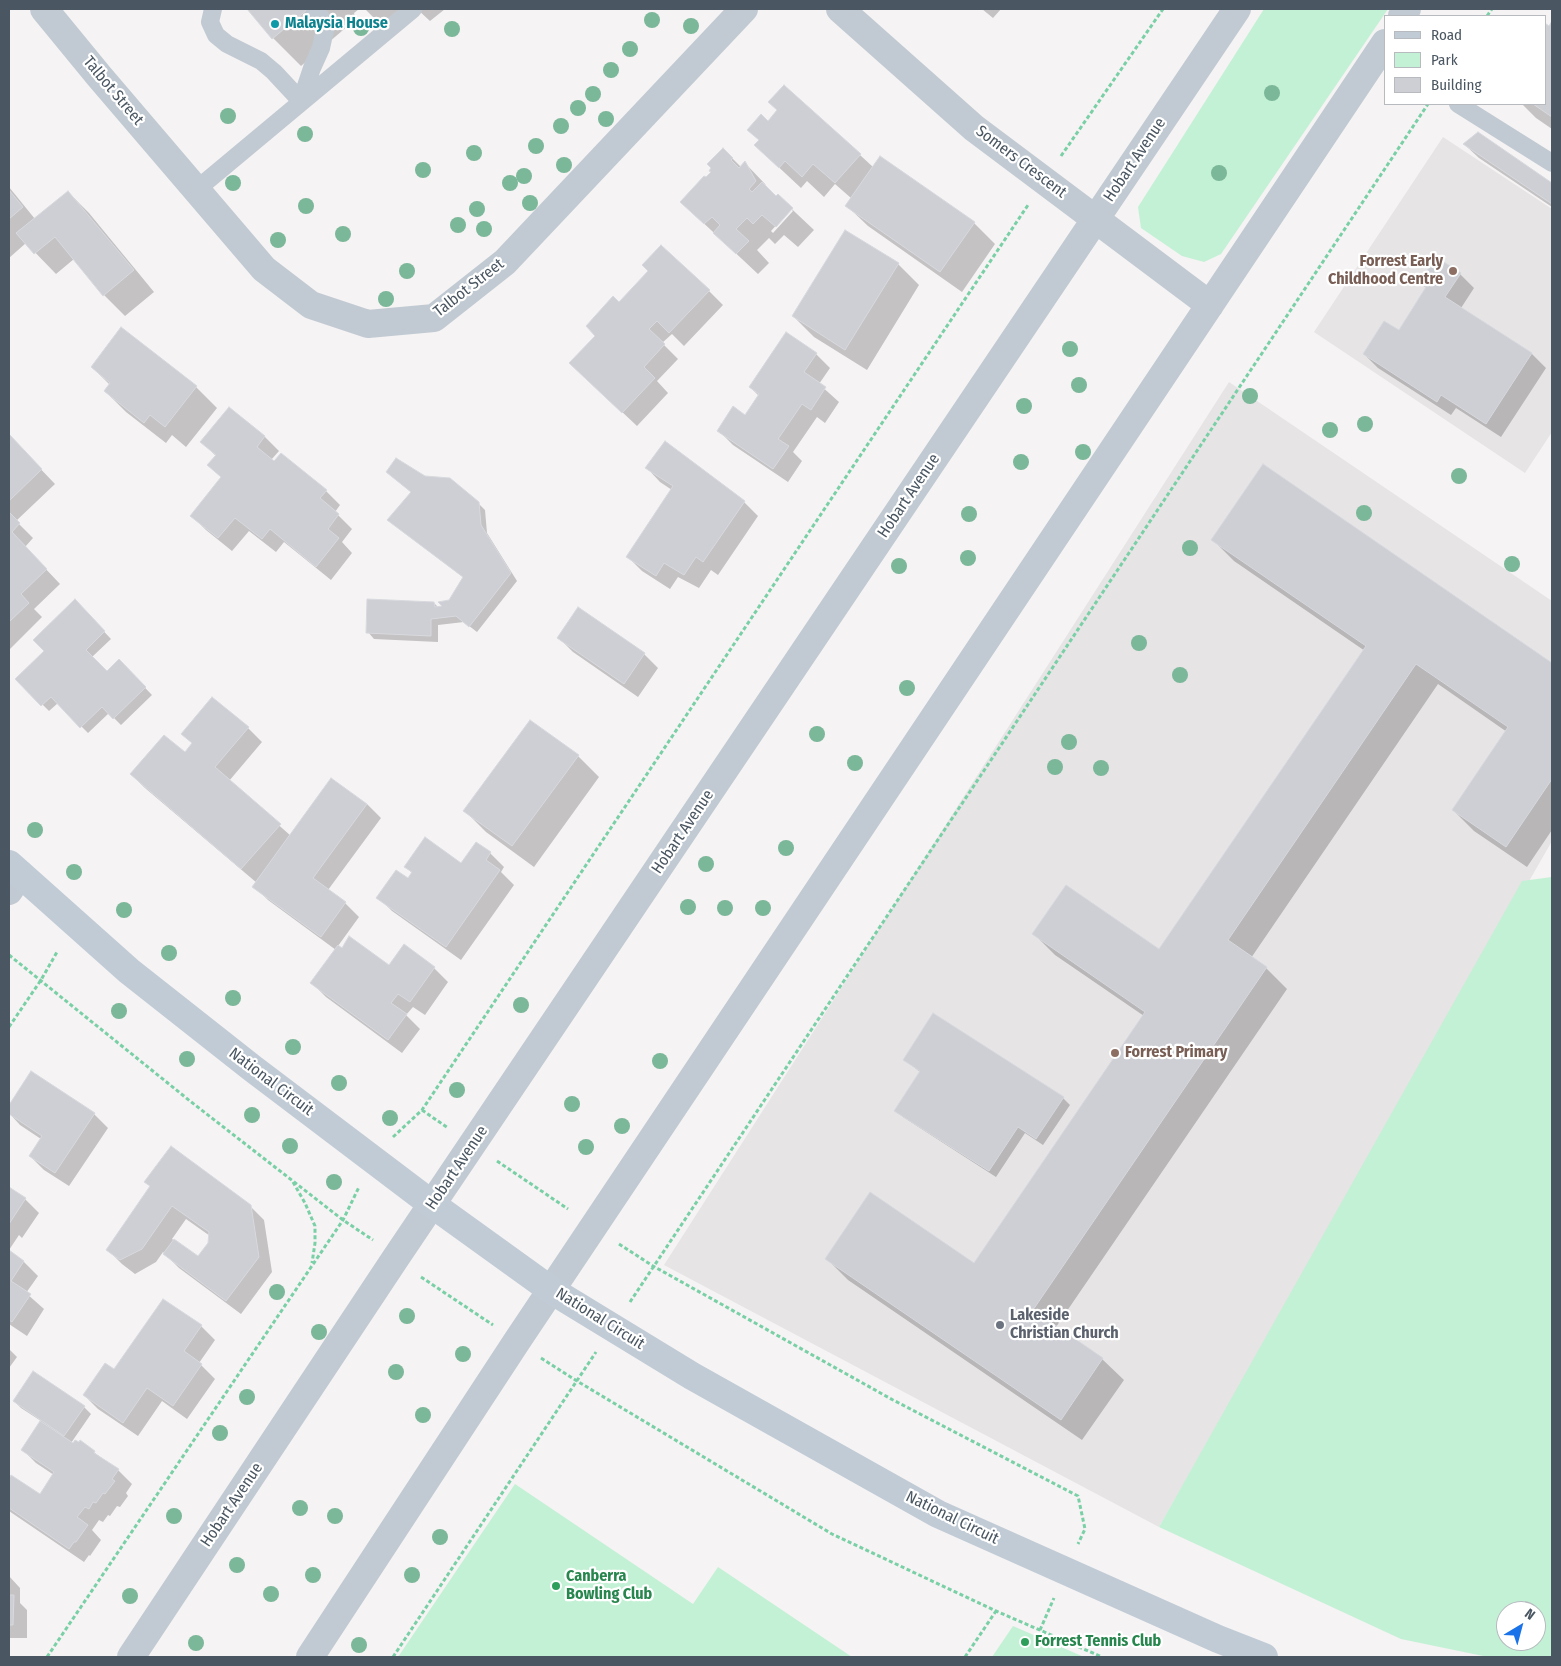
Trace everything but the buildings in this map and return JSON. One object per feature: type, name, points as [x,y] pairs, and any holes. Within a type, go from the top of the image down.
[{"type":"street","name":"Talbot Street","points":[[44,9],[264,269],[311,305],[368,324],[434,318],[505,262],[744,9]]},
{"type":"street","name":"Somers Crescent","points":[[840,9],[974,128],[1210,305]]},
{"type":"street","name":"Hobart Avenue","points":[[132,1657],[432,1205],[1237,9]]},
{"type":"street","points":[[310,1657],[551,1290],[1210,305],[1383,51]]},
{"type":"street","name":"National Circuit","points":[[12,876],[252,1068],[432,1205],[551,1290],[692,1376],[938,1514],[1218,1639],[1264,1657]]},
{"type":"lane","points":[[213,9],[210,22],[216,35],[227,44],[261,61],[302,102]]},
{"type":"lane","points":[[302,102],[312,68],[321,48],[326,25],[315,9]]},
{"type":"lane","points":[[196,190],[413,9]]},
{"type":"lane","points":[[1460,105],[1552,163]]},
{"type":"path","points":[[390,1139],[422,1110],[1044,180],[1162,9]]},
{"type":"path","points":[[633,1297],[1427,105]]},
{"type":"path","points":[[9,1027],[58,952]]},
{"type":"path","points":[[9,956],[292,1181],[343,1220],[374,1240]]},
{"type":"path","points":[[422,1110],[448,1128]]},
{"type":"path","points":[[495,1159],[572,1212]]},
{"type":"path","points":[[292,1181],[305,1203],[315,1226],[312,1266]]},
{"type":"path","points":[[47,1657],[343,1220],[362,1182]]},
{"type":"path","points":[[622,1246],[653,1266],[893,1400],[1078,1496],[1085,1530],[1077,1546]]},
{"type":"path","points":[[421,1276],[496,1327]]},
{"type":"path","points":[[393,1657],[597,1351]]},
{"type":"path","points":[[540,1357],[832,1534],[996,1611],[1102,1657]]},
{"type":"path","points":[[1040,1630],[1056,1594]]},
{"type":"path","points":[[965,1657],[996,1611]]},
{"type":"shaded area","name":"Forrest Early Childhood Centre","points":[[1443,137],[1552,209],[1552,432],[1525,473],[1314,332]]},
{"type":"shaded area","name":"Forrest Primary","points":[[1229,382],[1552,601],[1552,841],[1159,1527],[664,1265]]},
{"type":"green space","points":[[1264,9],[1388,9],[1221,254],[1204,262],[1182,256],[1141,228],[1138,207]]},
{"type":"green space","points":[[1552,877],[1552,1657],[1488,1657],[1401,1639],[1159,1527],[1522,881]]},
{"type":"green space","name":"Canberra Bowling Club","points":[[515,1484],[693,1604],[718,1567],[852,1657],[398,1657]]},
{"type":"green space","name":"Forrest Tennis Club","points":[[1013,1626],[1084,1657],[992,1657]]},
{"type":"place","name":"Malaysia House","points":[[275,24]]},
{"type":"place","name":"Forrest Early Childhood Centre","points":[[1453,271]]},
{"type":"place","name":"Forrest Primary","points":[[1115,1053]]},
{"type":"place","name":"Lakeside Christian Church","points":[[1000,1325]]},
{"type":"place","name":"Canberra Bowling Club","points":[[556,1586]]},
{"type":"place","name":"Forrest Tennis Club","points":[[1025,1642]]}]
